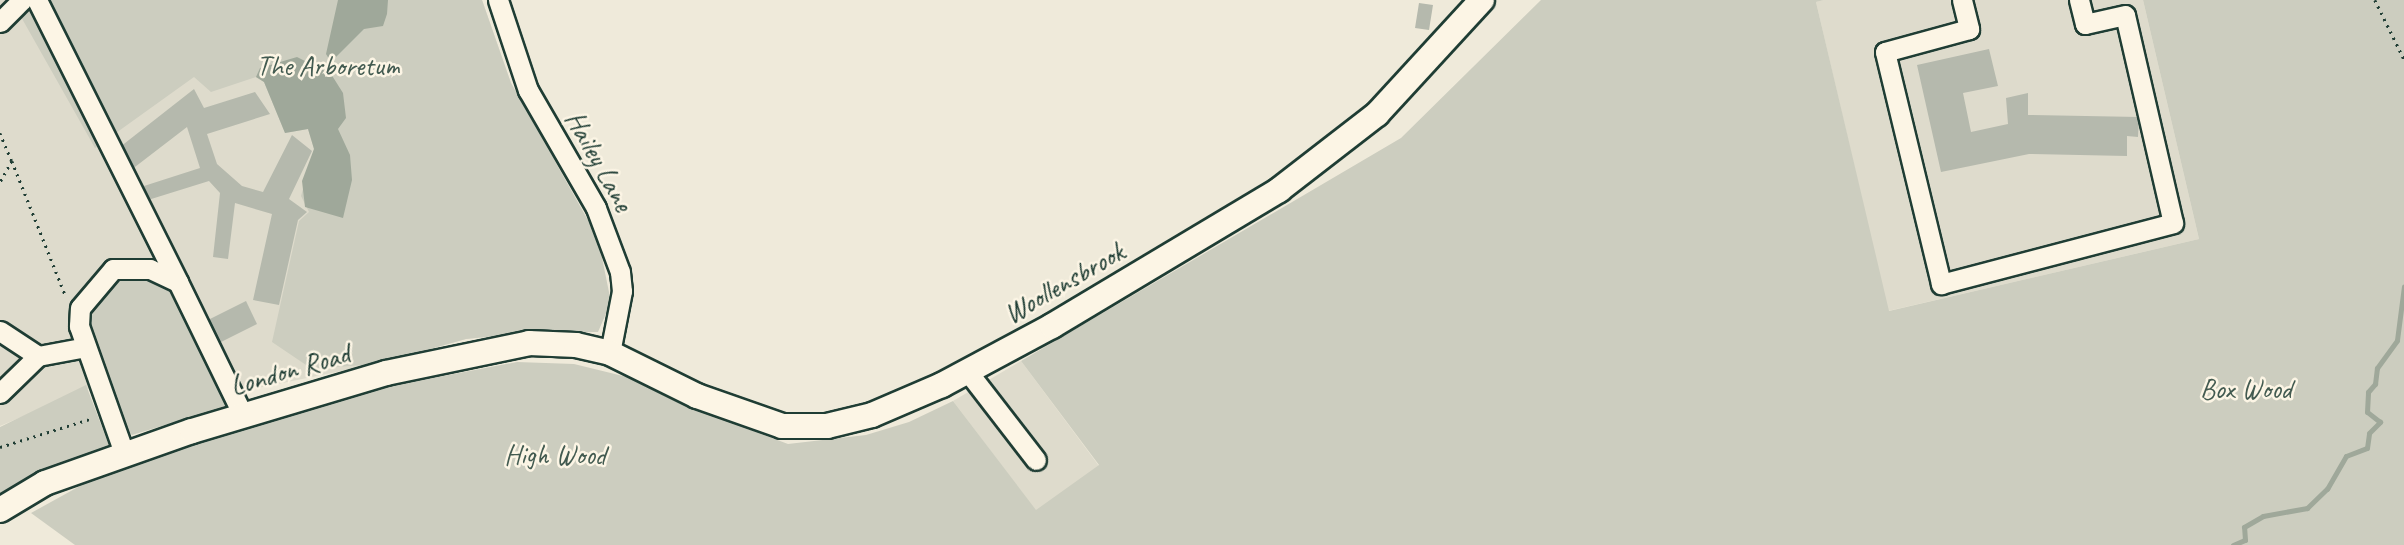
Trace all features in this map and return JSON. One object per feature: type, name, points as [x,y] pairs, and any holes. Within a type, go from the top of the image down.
[{"type":"main road","name":"Woollensbrook","points":[[610,353],[697,396],[782,426],[827,426],[873,415],[968,372],[1218,227],[1328,155],[1377,114],[1482,0]]},
{"type":"main road","name":"London Road","points":[[0,510],[45,483],[124,453],[386,373],[528,343],[576,345],[610,353]]},
{"type":"street","points":[[0,22],[22,0]]},
{"type":"street","points":[[37,0],[243,415]]},
{"type":"street","name":"Hailey Lane","points":[[498,0],[528,90],[596,208],[617,263],[622,291],[610,353]]},
{"type":"street","points":[[1962,0],[1969,29],[1885,52],[1941,284],[2173,223],[2125,15],[2085,24],[2079,0]]},
{"type":"street","points":[[124,453],[79,326],[80,308],[113,269],[150,269],[178,282]]},
{"type":"street","points":[[0,331],[38,356]]},
{"type":"street","points":[[0,393],[38,356],[86,347]]},
{"type":"street","points":[[968,372],[1036,460]]},
{"type":"path","points":[[2375,0],[2404,59]]},
{"type":"path","points":[[0,133],[67,298]]},
{"type":"path","points":[[0,183],[12,161]]},
{"type":"path","points":[[0,447],[109,412]]},
{"type":"shaded area","points":[[0,0],[482,0],[511,83],[556,162],[598,332],[536,332],[466,339],[376,364],[130,414],[90,388],[0,426]]},
{"type":"shaded area","points":[[338,0],[388,0],[387,14],[383,26],[364,29],[331,62],[326,54]]},
{"type":"shaded area","points":[[2143,0],[2199,239],[1888,311],[1816,2]]},
{"type":"shaded area","points":[[297,57],[331,74],[343,93],[346,118],[338,129],[350,155],[352,180],[343,218],[305,207],[302,181],[314,149],[308,129],[285,133],[264,82],[256,77],[260,68]]},
{"type":"shaded area","points":[[1021,361],[1099,466],[1036,511],[953,401]]},
{"type":"green space","name":"The Arboretum","points":[[30,0],[482,0],[511,83],[598,238],[611,302],[598,332],[536,332],[466,339],[376,364],[312,369],[272,342],[299,221],[309,212],[301,196],[314,149],[308,129],[285,133],[264,82],[256,77],[211,92],[194,77],[95,148],[16,8]]},
{"type":"green space","points":[[1541,0],[1824,0],[1816,2],[1889,311],[2199,239],[2143,0],[2404,0],[2404,545],[75,545],[31,513],[89,481],[178,445],[328,398],[517,362],[574,364],[627,377],[679,403],[788,444],[866,435],[909,422],[953,401],[1036,510],[1099,465],[1021,361],[1401,138]]},
{"type":"green space","points":[[143,277],[173,293],[228,406],[132,435],[125,429],[87,321],[110,283]]},
{"type":"green space","points":[[86,385],[110,448],[44,470],[0,497],[0,427]]},
{"type":"building","points":[[1419,3],[1433,5],[1429,30],[1415,28]]},
{"type":"building","points":[[1989,49],[1998,86],[1963,93],[1971,132],[2008,124],[2006,98],[2028,93],[2028,115],[2139,117],[2138,137],[2127,136],[2127,156],[2029,154],[1941,172],[1917,65]]},
{"type":"building","points":[[194,89],[204,108],[255,92],[270,114],[207,134],[217,164],[242,186],[263,192],[292,135],[312,151],[289,199],[307,212],[298,220],[279,305],[253,300],[272,214],[235,203],[228,259],[213,257],[220,193],[209,181],[148,200],[144,186],[200,168],[187,127],[131,170],[120,147]]},
{"type":"building","points":[[246,301],[257,324],[219,343],[208,320]]},
{"type":"waterway","points":[[2233,545],[2245,540],[2244,527],[2263,516],[2307,508],[2327,489],[2346,456],[2367,448],[2369,433],[2380,422],[2367,412],[2368,392],[2375,384],[2377,368],[2397,340],[2404,286]]},
{"type":"park label","name":"Box Wood","points":[[2246,389]]},
{"type":"park label","name":"High Wood","points":[[555,455]]}]
